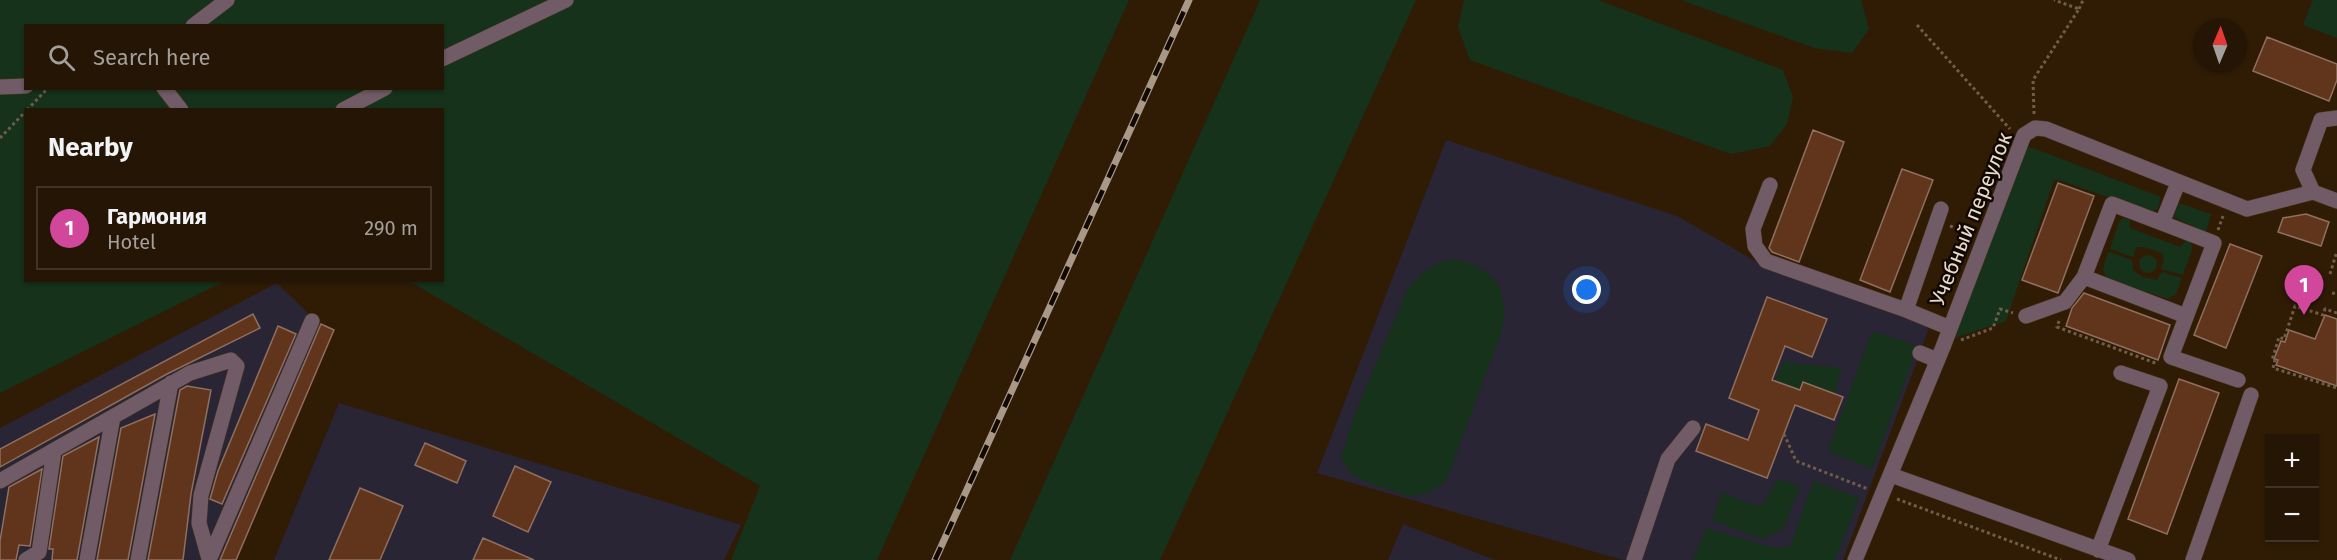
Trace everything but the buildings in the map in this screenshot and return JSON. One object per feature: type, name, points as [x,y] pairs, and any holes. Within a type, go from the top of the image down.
[{"type":"street","points":[[196,24],[227,0]]},
{"type":"street","points":[[444,58],[566,0]]},
{"type":"street","points":[[0,87],[24,86]]},
{"type":"street","points":[[166,90],[179,108]]},
{"type":"street","points":[[347,108],[381,90]]},
{"type":"street","points":[[2337,118],[2321,120],[2303,170],[2313,192],[2337,201]]},
{"type":"street","name":"Учебный переулок","points":[[1855,560],[1892,475],[1937,360],[1954,334],[1984,238],[2024,135],[2035,128],[2046,129],[2247,209],[2313,192]]},
{"type":"street","points":[[2162,224],[2178,183]]},
{"type":"street","points":[[1770,185],[1753,229],[1755,246],[1766,261],[1906,310],[1954,334]]},
{"type":"street","points":[[2026,316],[2065,302],[2084,277],[2112,204],[2214,243],[2171,357],[2238,380]]},
{"type":"street","points":[[1906,310],[1939,215]]},
{"type":"street","points":[[2084,277],[2186,316]]},
{"type":"street","points":[[209,559],[312,321]]},
{"type":"street","points":[[1920,353],[1937,360]]},
{"type":"street","points":[[1,484],[171,383],[190,373],[231,360],[237,366],[201,495],[199,523],[209,559]]},
{"type":"street","points":[[2098,550],[2160,386],[2121,373]]},
{"type":"street","points":[[138,560],[171,383]]},
{"type":"street","points":[[2193,560],[2251,395]]},
{"type":"street","points":[[87,560],[113,417]]},
{"type":"street","points":[[1634,560],[1668,459],[1693,428]]},
{"type":"street","points":[[27,560],[39,552],[54,451]]},
{"type":"street","points":[[1892,475],[2128,560]]},
{"type":"path","points":[[2054,0],[2079,9]]},
{"type":"path","points":[[2035,128],[2032,81],[2083,0]]},
{"type":"path","points":[[1917,25],[2022,142]]},
{"type":"path","points":[[28,108],[46,90]]},
{"type":"path","points":[[0,138],[24,112]]},
{"type":"path","points":[[2214,243],[2228,203]]},
{"type":"path","points":[[1939,215],[1984,238]]},
{"type":"path","points":[[2330,274],[2337,251]]},
{"type":"path","points":[[2332,292],[2337,294]]},
{"type":"path","points":[[2065,302],[2057,327],[2168,367],[2171,357]]},
{"type":"path","points":[[2337,314],[2325,309],[2323,315],[2295,306],[2284,339],[2279,337],[2272,360],[2275,361],[2273,368],[2337,388]]},
{"type":"path","points":[[1954,334],[1993,328],[2000,309],[2026,316]]},
{"type":"path","points":[[1784,434],[1796,461],[1870,489]]},
{"type":"path","points":[[1893,498],[2061,560]]},
{"type":"shaded area","points":[[1446,140],[1677,216],[1762,265],[1925,321],[1928,331],[1843,560],[1623,560],[1317,473]]},
{"type":"shaded area","points":[[277,283],[319,324],[334,330],[236,560],[0,560],[0,428]]},
{"type":"shaded area","points":[[339,403],[741,525],[724,560],[274,560]]},
{"type":"shaded area","points":[[1403,524],[1495,560],[1388,560]]},
{"type":"green space","points":[[0,0],[1129,0],[877,560],[731,560],[760,486],[411,282],[444,282],[444,108],[24,108],[24,282],[223,282],[0,393]]},
{"type":"green space","points":[[1260,0],[1416,0],[1160,560],[1010,560]]},
{"type":"green space","points":[[1464,0],[1598,0],[1783,70],[1793,97],[1787,124],[1770,146],[1731,154],[1470,60],[1458,27]]},
{"type":"green space","points":[[1681,0],[1861,0],[1869,29],[1852,53],[1814,48]]},
{"type":"green space","points":[[2313,0],[2337,0],[2337,38],[2303,25]]},
{"type":"green space","points":[[2030,147],[2161,197],[2158,209],[2150,212],[2054,180],[2006,321],[1951,339],[2022,150]]},
{"type":"green space","points":[[2179,203],[2211,214],[2206,232],[2173,217]]},
{"type":"green space","points":[[2123,218],[2130,220],[2130,228],[2180,247],[2186,241],[2191,242],[2192,250],[2183,275],[2161,269],[2164,259],[2162,253],[2136,247],[2133,257],[2110,249],[2119,222]]},
{"type":"green space","points":[[2109,252],[2132,260],[2133,270],[2143,277],[2157,280],[2162,272],[2182,278],[2176,294],[2168,299],[2108,279],[2103,269]]},
{"type":"green space","points":[[2144,255],[2152,255],[2157,260],[2155,271],[2144,273],[2139,268],[2139,260]]},
{"type":"green space","points":[[1453,259],[1479,268],[1496,282],[1503,302],[1502,330],[1446,481],[1429,493],[1409,496],[1371,484],[1351,474],[1341,459],[1353,419],[1406,292],[1426,271]]},
{"type":"green space","points":[[1872,331],[1918,346],[1872,469],[1828,451]]},
{"type":"green space","points":[[1783,362],[1841,368],[1833,405],[1772,388]]},
{"type":"green space","points":[[1777,479],[1800,486],[1783,529],[1762,539],[1712,520],[1722,492],[1753,505],[1764,504]]},
{"type":"green space","points":[[1813,481],[1859,498],[1835,560],[1693,560],[1706,528],[1778,549],[1791,545]]},
{"type":"railway","points":[[935,560],[1189,0]]},
{"type":"place","name":"Гармония","points":[[2304,315]]}]
